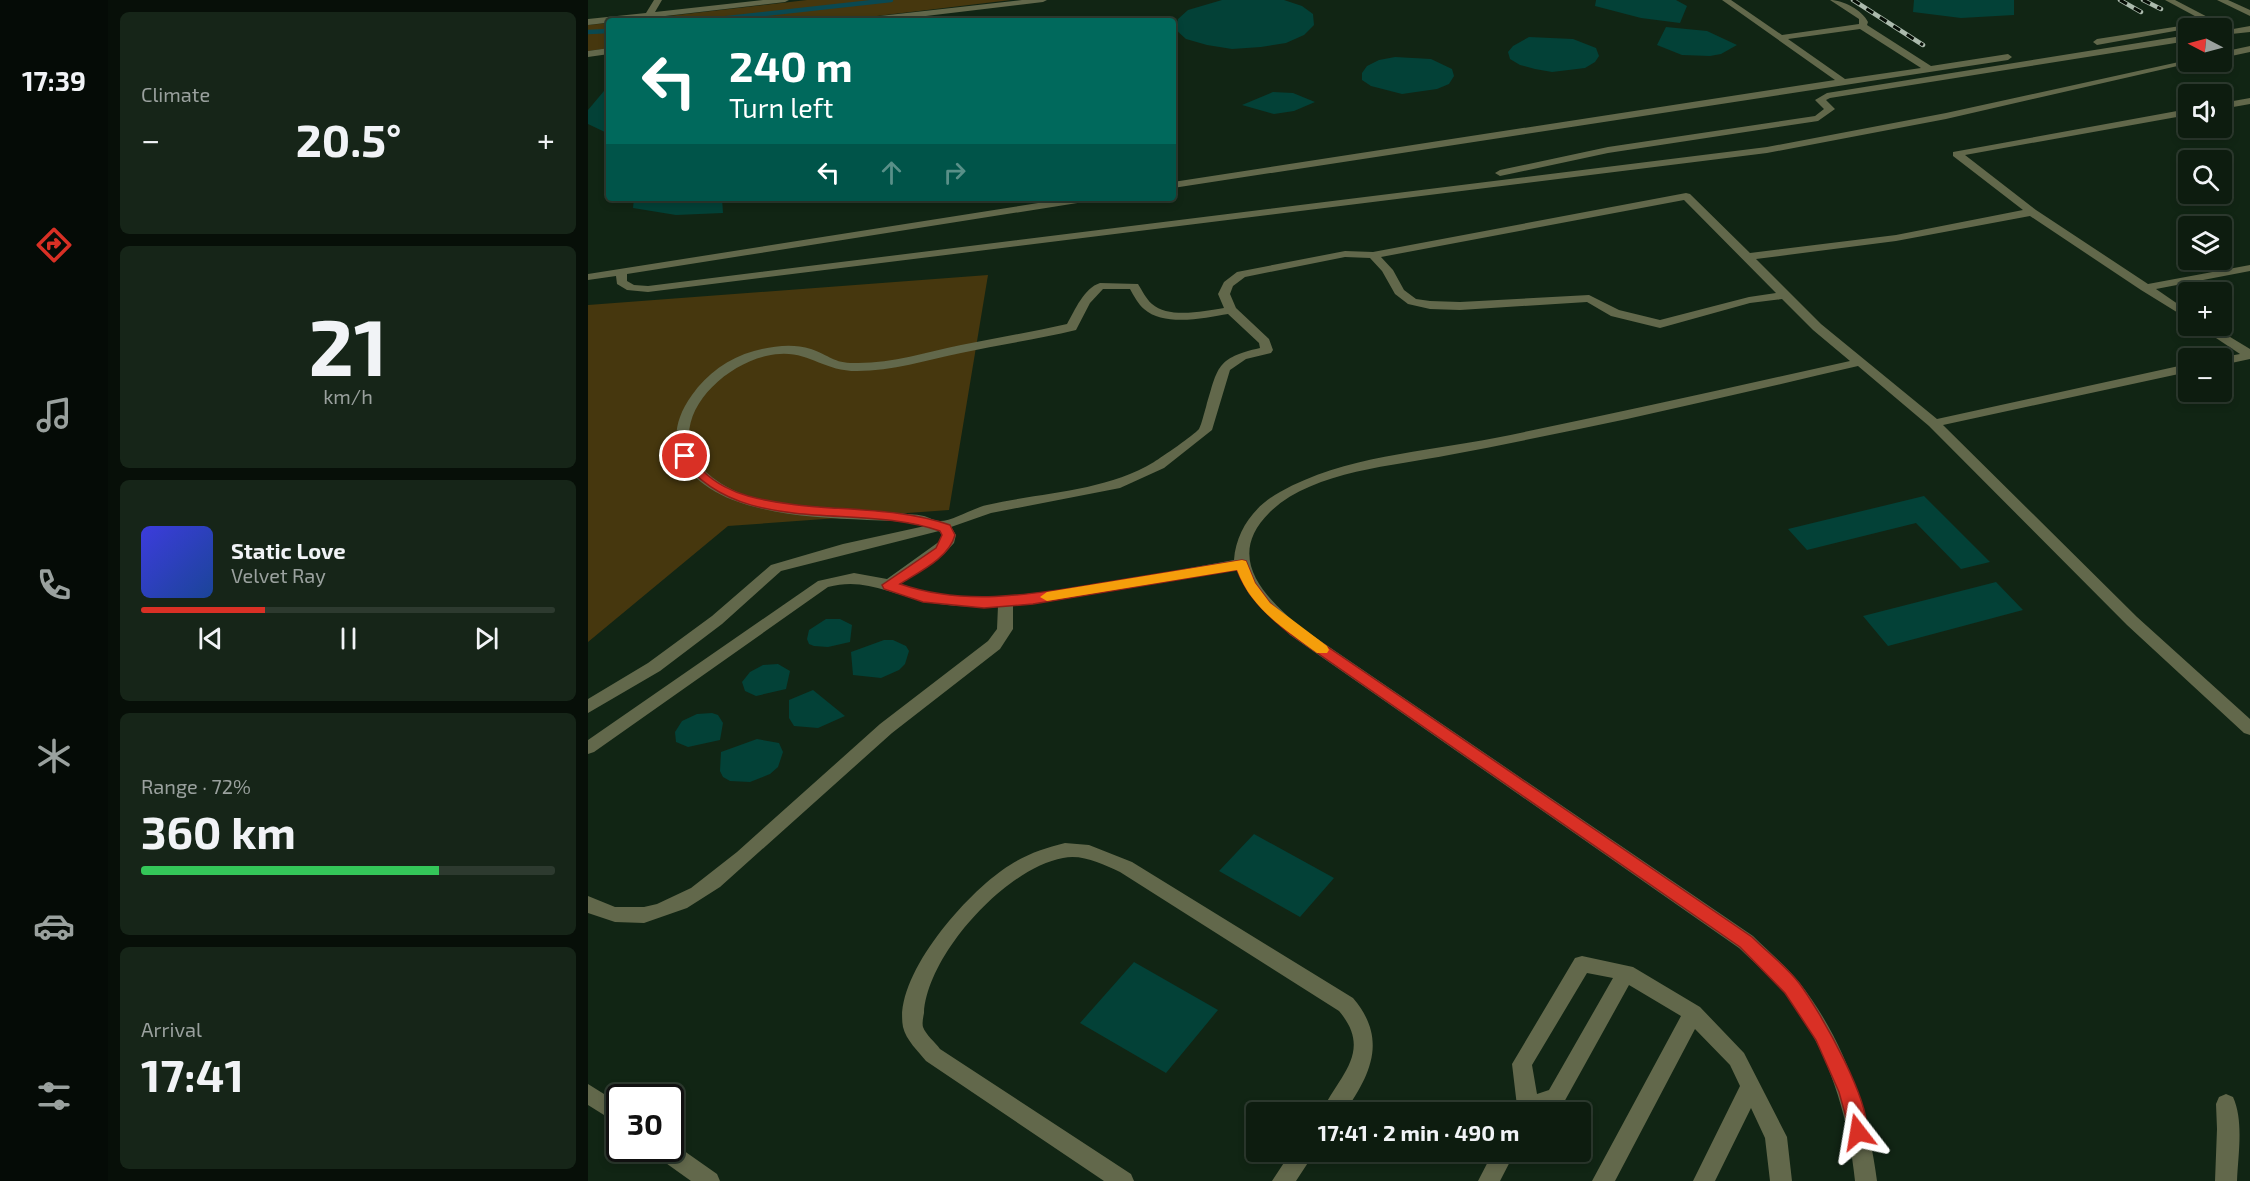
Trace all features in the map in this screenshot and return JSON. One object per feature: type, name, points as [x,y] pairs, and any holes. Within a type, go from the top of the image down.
[{"type":"street","points":[[648,16],[657,0]]},
{"type":"street","points":[[699,10],[700,0]]},
{"type":"street","points":[[628,18],[785,0]]},
{"type":"street","points":[[909,18],[940,16],[1043,0]]},
{"type":"street","points":[[1726,0],[1843,82]]},
{"type":"street","points":[[1834,0],[1857,13],[1864,22],[1862,26]]},
{"type":"street","points":[[2091,43],[2215,23],[2169,0]]},
{"type":"street","points":[[2221,0],[2250,13]]},
{"type":"street","points":[[588,22],[606,20]]},
{"type":"street","points":[[1780,38],[1862,26],[1929,69]]},
{"type":"street","points":[[2232,32],[2250,29]]},
{"type":"street","points":[[1484,184],[1488,177],[1556,160],[1818,118],[1830,109],[1820,100],[1827,96],[2178,40]]},
{"type":"street","points":[[1176,185],[2080,45]]},
{"type":"street","points":[[2232,53],[2250,49]]},
{"type":"street","points":[[588,54],[606,51]]},
{"type":"street","points":[[622,272],[621,282],[631,288],[648,289],[1767,150],[1946,116],[2178,65]]},
{"type":"street","points":[[2232,104],[2250,101]]},
{"type":"street","points":[[2178,114],[1958,154],[2032,212],[2178,309]]},
{"type":"street","points":[[588,706],[654,667],[717,620],[776,568],[805,558],[916,534],[988,509],[1115,485],[1158,465],[1205,430],[1224,368],[1242,356],[1267,350],[1265,342],[1232,310],[1224,294],[1228,284],[1241,274],[1345,254],[1373,255],[1686,196],[1817,327],[1934,423],[2132,621],[2250,729]]},
{"type":"street","points":[[995,201],[998,212]]},
{"type":"street","points":[[588,277],[1070,201]]},
{"type":"street","points":[[1747,257],[1876,241],[2032,212]]},
{"type":"street","points":[[1373,255],[1387,270],[1399,292],[1412,302],[1431,305],[1460,306],[1589,298],[1615,313],[1660,324],[1749,300],[1785,295]]},
{"type":"street","points":[[2145,288],[2250,268]]},
{"type":"street","points":[[889,585],[947,543],[949,535],[942,526],[913,519],[777,507],[744,499],[719,488],[700,474],[685,456],[681,437],[685,418],[694,400],[719,373],[751,356],[768,351],[805,351],[823,361],[861,367],[904,361],[1072,327],[1085,302],[1100,286],[1134,286],[1151,309],[1171,315],[1187,316],[1232,310]]},
{"type":"street","points":[[2220,336],[2250,355]]},
{"type":"street","points":[[2232,359],[2250,355]]},
{"type":"street","points":[[1861,362],[1640,412],[1389,463],[1308,482],[1287,492],[1265,509],[1247,536],[1243,546],[1242,564],[1249,584],[1265,607],[1295,631],[1746,942],[1792,987],[1823,1035],[1848,1092],[1864,1153],[1866,1181]]},
{"type":"street","points":[[1934,423],[2178,370]]},
{"type":"street","points":[[588,748],[823,584],[839,578],[856,577],[923,597],[984,603],[1033,599],[1242,564]]},
{"type":"street","points":[[588,904],[602,911],[636,917],[661,911],[689,898],[710,883],[751,850],[881,732],[994,645],[1005,629],[1006,601]]},
{"type":"street","points":[[1120,1180],[933,1055],[913,1027],[915,994],[929,962],[953,927],[997,886],[1032,860],[1064,850],[1093,852],[1126,867],[1325,990],[1348,1007],[1362,1031],[1365,1057],[1352,1084],[1340,1102]]},
{"type":"street","points":[[1525,1102],[1522,1064],[1582,964],[1626,972],[1693,1012],[1737,1059],[1776,1137],[1780,1181]]},
{"type":"street","points":[[1544,1102],[1556,1097],[1626,972]]},
{"type":"street","points":[[1603,1181],[1693,1012]]},
{"type":"street","points":[[1704,1181],[1751,1086]]},
{"type":"street","points":[[588,1093],[606,1106]]},
{"type":"street","points":[[2226,1104],[2228,1129],[2226,1181]]},
{"type":"street","points":[[682,1162],[709,1181]]},
{"type":"street","points":[[1283,1181],[1297,1162]]},
{"type":"street","points":[[1489,1181],[1499,1162]]},
{"type":"shaded area","points":[[807,0],[1011,0],[860,18],[651,18]]},
{"type":"shaded area","points":[[606,23],[606,48],[588,51],[588,25]]},
{"type":"shaded area","points":[[988,275],[949,510],[728,526],[588,642],[588,305]]},
{"type":"building","points":[[1222,0],[1284,0],[1302,6],[1313,14],[1314,25],[1304,35],[1286,43],[1232,49],[1186,39],[1176,30],[1178,19],[1188,10]]},
{"type":"building","points":[[1596,0],[1676,0],[1687,6],[1680,23],[1641,18],[1595,6]]},
{"type":"building","points":[[1914,0],[2014,0],[2014,15],[1961,18],[1913,12]]},
{"type":"building","points":[[1666,27],[1707,31],[1737,45],[1721,54],[1710,56],[1682,55],[1657,45]]},
{"type":"building","points":[[1529,37],[1573,39],[1596,48],[1599,56],[1595,62],[1585,68],[1552,72],[1520,65],[1510,59],[1508,52],[1513,46]]},
{"type":"building","points":[[1395,57],[1431,59],[1452,69],[1454,76],[1449,84],[1437,89],[1402,94],[1371,86],[1362,80],[1362,73],[1367,66],[1379,60]]},
{"type":"building","points":[[606,89],[606,133],[588,124],[588,110]]},
{"type":"building","points":[[1273,92],[1293,93],[1315,102],[1294,111],[1274,114],[1242,105]]},
{"type":"building","points":[[634,201],[722,201],[723,213],[676,215],[633,208]]},
{"type":"building","points":[[1924,496],[1990,562],[1961,569],[1916,523],[1807,550],[1788,529]]},
{"type":"building","points":[[1996,582],[2023,610],[1888,646],[1863,616]]},
{"type":"building","points":[[826,619],[840,619],[852,625],[850,642],[828,647],[809,644],[807,639],[809,630]]},
{"type":"building","points":[[884,640],[893,640],[906,646],[909,651],[905,664],[899,670],[881,678],[853,675],[851,652]]},
{"type":"building","points":[[778,664],[790,671],[786,689],[756,696],[745,691],[742,682],[750,672],[763,665]]},
{"type":"building","points":[[813,690],[845,716],[818,728],[794,726],[789,718],[789,700]]},
{"type":"building","points":[[697,714],[718,715],[723,723],[720,740],[688,747],[676,742],[675,732],[682,721]]},
{"type":"building","points":[[757,739],[779,743],[783,752],[778,767],[770,774],[750,782],[730,781],[723,777],[720,771],[721,752]]},
{"type":"building","points":[[1254,834],[1334,878],[1300,917],[1219,871]]},
{"type":"building","points":[[1134,962],[1218,1010],[1166,1073],[1080,1023]]},
{"type":"waterway","points":[[727,18],[891,0]]},
{"type":"waterway","points":[[588,32],[606,31]]},
{"type":"railway","points":[[1853,0],[1923,45]]},
{"type":"railway","points":[[2120,0],[2141,12]]},
{"type":"railway","points":[[2143,0],[2161,9]]},
{"type":"slow traffic","points":[[1047,597],[1242,564],[1249,584],[1265,607],[1322,650]]},
{"type":"route","points":[[685,456],[700,474],[719,488],[744,499],[777,507],[845,514],[872,514],[937,523],[945,528],[949,535],[947,543],[889,585],[923,597],[984,603],[1033,599],[1242,564],[1249,584],[1265,607],[1295,631],[1746,942],[1792,987],[1823,1035],[1848,1092],[1858,1132]]}]
